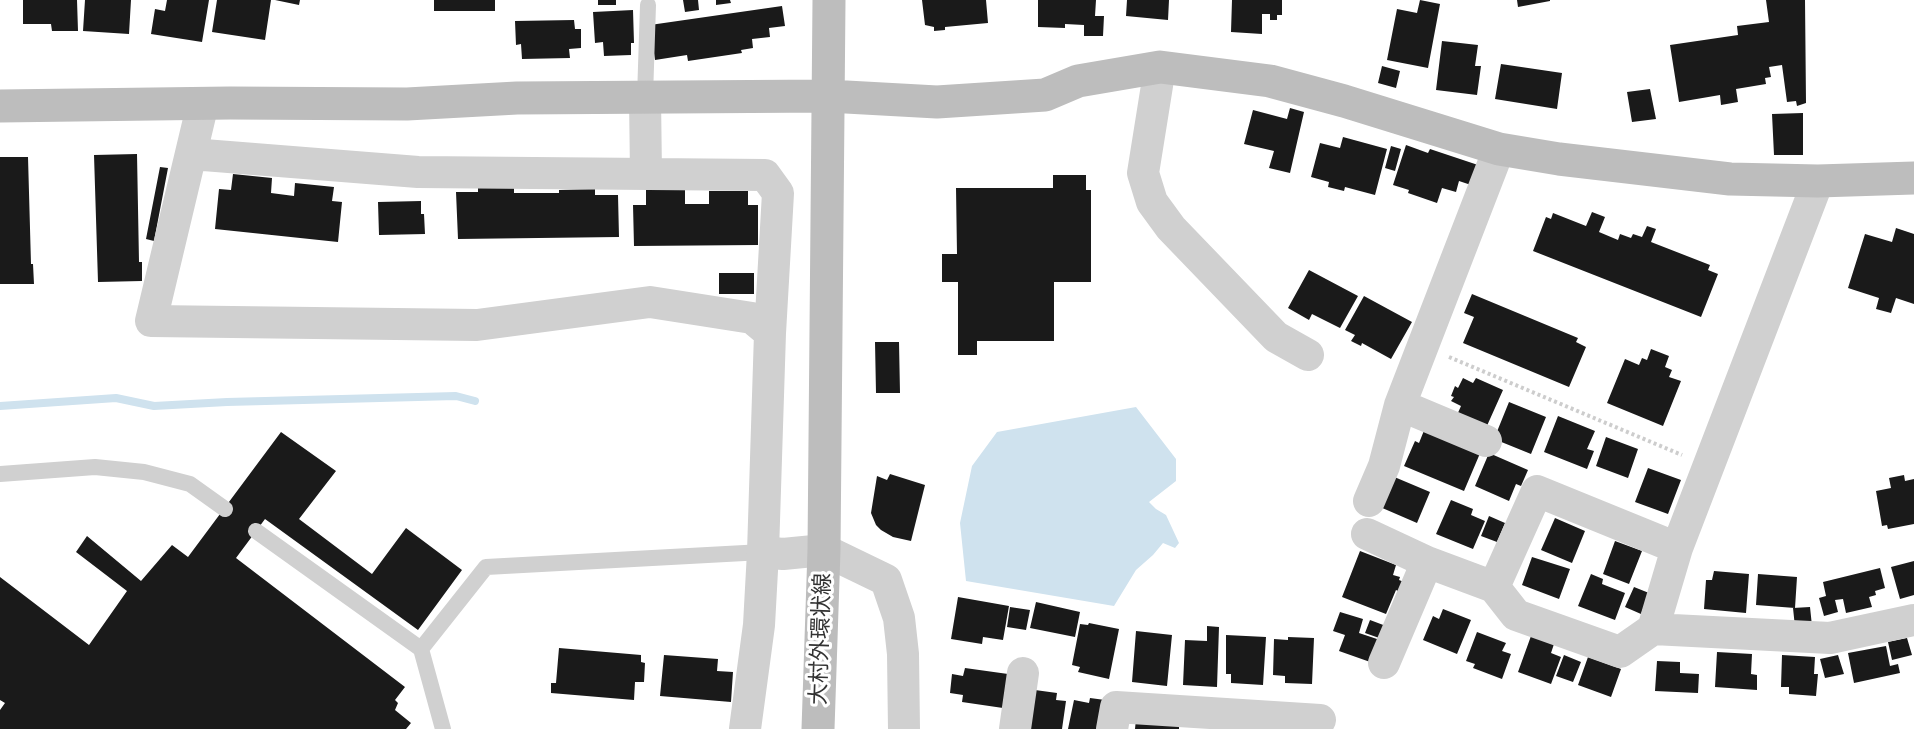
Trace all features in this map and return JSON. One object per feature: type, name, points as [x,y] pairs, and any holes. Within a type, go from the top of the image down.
[{"type":"street","name":"大村外環状線","points":[[818,729],[824,550],[829,0]]},
{"type":"street","points":[[1160,67],[1143,172],[1152,202],[1171,228],[1276,337],[1308,355]]},
{"type":"street","points":[[0,106],[203,103],[407,104],[518,98],[828,96],[937,102],[1045,95],[1078,81],[1160,67],[1270,81],[1344,101],[1499,149],[1559,159],[1730,179],[1818,181],[1914,178]]},
{"type":"street","points":[[645,97],[646,174]]},
{"type":"street","points":[[203,103],[151,321],[477,325],[650,302],[752,318],[770,333]]},
{"type":"street","points":[[1369,501],[1384,466],[1400,405],[1499,149]]},
{"type":"street","points":[[191,154],[418,172],[765,175],[778,192],[770,333],[759,625],[745,729]]},
{"type":"street","points":[[1653,629],[1677,548],[1818,181]]},
{"type":"street","points":[[1400,405],[1486,441]]},
{"type":"street","points":[[1494,587],[1537,491],[1677,548]]},
{"type":"street","points":[[1367,534],[1427,562],[1494,587],[1516,615],[1620,652],[1653,629],[1830,638],[1914,620]]},
{"type":"street","points":[[763,552],[783,555],[824,550],[886,580],[899,618],[903,654],[904,729]]},
{"type":"street","points":[[1384,663],[1427,562]]},
{"type":"street","points":[[1015,729],[1023,673]]},
{"type":"street","points":[[1113,729],[1116,707],[1320,720]]},
{"type":"lane","points":[[645,97],[648,5]]},
{"type":"lane","points":[[0,474],[95,467],[144,472],[189,484],[225,509]]},
{"type":"lane","points":[[256,531],[421,649],[443,729]]},
{"type":"lane","points":[[421,649],[486,567],[763,552]]},
{"type":"path","points":[[1423,346],[1708,466]]},
{"type":"water","points":[[1136,407],[1176,459],[1176,481],[1149,502],[1166,515],[1179,543],[1175,548],[1163,543],[1136,570],[1114,606],[966,581],[960,523],[972,466],[997,432]]},
{"type":"building","points":[[23,0],[77,0],[78,31],[52,31],[51,24],[23,24]]},
{"type":"building","points":[[85,0],[131,0],[129,34],[83,31]]},
{"type":"building","points":[[167,0],[209,0],[202,42],[151,34],[155,9],[165,11]]},
{"type":"building","points":[[217,0],[271,0],[265,40],[212,32]]},
{"type":"building","points":[[275,0],[300,0],[299,5]]},
{"type":"building","points":[[434,0],[495,0],[495,11],[434,11]]},
{"type":"building","points":[[598,0],[616,0],[616,5],[598,5]]},
{"type":"building","points":[[683,0],[698,0],[699,10],[685,12]]},
{"type":"building","points":[[716,0],[730,0],[731,3],[716,5]]},
{"type":"building","points":[[922,0],[986,0],[988,23],[945,27],[945,30],[934,31],[934,27],[925,25]]},
{"type":"building","points":[[1038,0],[1096,0],[1095,16],[1104,16],[1103,36],[1084,36],[1084,25],[1065,24],[1065,28],[1038,27]]},
{"type":"building","points":[[1127,0],[1169,0],[1168,20],[1126,16]]},
{"type":"building","points":[[1232,0],[1282,0],[1282,15],[1277,15],[1277,20],[1270,20],[1270,14],[1262,14],[1262,34],[1231,32]]},
{"type":"building","points":[[1420,0],[1440,4],[1428,68],[1387,60],[1397,9],[1417,13]]},
{"type":"building","points":[[1517,0],[1550,0],[1550,1],[1518,7]]},
{"type":"building","points":[[1766,0],[1805,0],[1806,103],[1797,106],[1796,101],[1787,102],[1782,65],[1769,67],[1771,77],[1765,78],[1766,84],[1736,89],[1738,102],[1721,105],[1720,95],[1679,102],[1670,45],[1738,35],[1737,26],[1769,22]]},
{"type":"building","points":[[782,6],[785,26],[769,28],[770,37],[752,39],[753,48],[741,50],[742,53],[688,61],[687,55],[655,60],[650,25]]},
{"type":"building","points":[[633,10],[634,43],[631,43],[631,55],[604,56],[603,42],[595,43],[593,12]]},
{"type":"building","points":[[574,20],[575,29],[581,29],[581,48],[569,49],[570,58],[522,59],[521,44],[516,45],[515,21]]},
{"type":"building","points":[[1442,41],[1478,45],[1475,66],[1481,66],[1477,95],[1436,90]]},
{"type":"building","points":[[1501,64],[1562,73],[1557,109],[1495,99]]},
{"type":"building","points":[[1382,66],[1400,71],[1396,88],[1378,83]]},
{"type":"building","points":[[1650,89],[1656,119],[1632,122],[1627,92]]},
{"type":"building","points":[[1290,108],[1304,112],[1290,173],[1269,168],[1274,151],[1244,144],[1253,110],[1287,119]]},
{"type":"building","points":[[1803,113],[1803,155],[1774,155],[1772,114]]},
{"type":"building","points":[[1343,137],[1387,149],[1375,195],[1345,187],[1344,191],[1328,187],[1329,182],[1311,177],[1320,143],[1340,148]]},
{"type":"building","points":[[1406,145],[1428,153],[1430,149],[1481,166],[1474,186],[1459,181],[1456,192],[1442,188],[1437,203],[1393,185]]},
{"type":"building","points":[[1391,146],[1401,149],[1395,171],[1385,168]]},
{"type":"building","points":[[137,154],[139,262],[142,262],[142,281],[98,282],[94,155]]},
{"type":"building","points":[[0,157],[28,157],[31,264],[33,264],[34,284],[0,284]]},
{"type":"building","points":[[160,167],[168,168],[154,241],[146,239]]},
{"type":"building","points":[[233,174],[272,178],[271,193],[294,196],[295,183],[334,187],[332,201],[342,202],[338,242],[215,229],[219,189],[231,190]]},
{"type":"building","points":[[1053,175],[1086,175],[1086,190],[1091,190],[1091,282],[1054,282],[1054,341],[977,341],[977,355],[958,355],[958,282],[942,282],[942,254],[957,254],[956,188],[1053,188]]},
{"type":"building","points":[[478,187],[514,187],[514,193],[559,193],[559,190],[595,189],[595,195],[618,195],[619,237],[458,239],[456,192],[478,192]]},
{"type":"building","points":[[646,189],[685,189],[685,204],[709,204],[709,191],[748,191],[748,205],[758,205],[758,245],[634,246],[633,205],[646,205]]},
{"type":"building","points":[[421,201],[425,234],[379,235],[378,202]]},
{"type":"building","points":[[1592,212],[1605,217],[1599,232],[1618,240],[1620,234],[1631,238],[1633,234],[1642,237],[1647,226],[1656,229],[1651,242],[1710,265],[1708,270],[1718,274],[1701,317],[1533,251],[1546,217],[1551,219],[1553,213],[1586,226]]},
{"type":"building","points":[[1896,228],[1914,234],[1914,304],[1896,298],[1891,313],[1876,309],[1879,298],[1848,288],[1865,234],[1892,242]]},
{"type":"building","points":[[1309,270],[1358,296],[1340,328],[1312,314],[1309,320],[1288,308]]},
{"type":"building","points":[[719,273],[754,273],[754,294],[719,294]]},
{"type":"building","points":[[1472,294],[1578,338],[1576,342],[1586,347],[1569,387],[1463,343],[1474,317],[1464,313]]},
{"type":"building","points":[[1364,296],[1412,322],[1391,359],[1362,343],[1361,346],[1351,341],[1355,335],[1345,330]]},
{"type":"building","points":[[875,342],[899,342],[900,393],[876,393]]},
{"type":"building","points":[[1651,349],[1669,356],[1665,367],[1672,370],[1669,377],[1681,381],[1663,426],[1607,403],[1625,359],[1639,365],[1642,358],[1647,360]]},
{"type":"building","points":[[1463,378],[1473,383],[1476,378],[1503,390],[1486,428],[1457,415],[1461,406],[1451,401],[1454,397],[1451,396],[1455,386],[1458,388]]},
{"type":"building","points":[[1509,402],[1546,417],[1531,454],[1494,439]]},
{"type":"building","points":[[1558,416],[1595,431],[1587,449],[1594,451],[1587,469],[1544,452]]},
{"type":"building","points":[[1425,428],[1481,451],[1464,491],[1404,466],[1415,441],[1419,443]]},
{"type":"building","points":[[281,432],[336,471],[299,519],[372,574],[406,528],[462,570],[418,630],[265,519],[236,558],[405,687],[395,700],[398,703],[395,710],[411,723],[406,729],[0,729],[0,710],[5,703],[0,700],[0,577],[89,645],[127,591],[76,552],[87,536],[141,581],[172,545],[188,557]]},
{"type":"building","points":[[1606,437],[1638,449],[1628,478],[1596,466]]},
{"type":"building","points":[[1489,453],[1528,470],[1521,486],[1516,484],[1509,501],[1475,486]]},
{"type":"building","points":[[1648,468],[1681,480],[1668,514],[1635,502]]},
{"type":"building","points":[[890,474],[925,485],[911,541],[893,537],[881,530],[871,513],[877,476],[887,480]]},
{"type":"building","points":[[1904,475],[1905,481],[1914,479],[1914,524],[1888,529],[1887,525],[1882,526],[1876,491],[1891,488],[1889,478]]},
{"type":"building","points":[[1392,476],[1430,492],[1417,523],[1380,507]]},
{"type":"building","points":[[1451,500],[1473,509],[1471,515],[1485,521],[1473,549],[1436,534]]},
{"type":"building","points":[[1489,516],[1505,523],[1497,542],[1481,536]]},
{"type":"building","points":[[1555,518],[1585,531],[1572,563],[1541,550]]},
{"type":"building","points":[[1615,541],[1642,551],[1629,584],[1603,574]]},
{"type":"building","points":[[1360,551],[1396,565],[1393,575],[1400,577],[1399,580],[1404,582],[1400,592],[1396,590],[1386,614],[1342,597]]},
{"type":"building","points":[[1532,557],[1570,569],[1559,599],[1522,585]]},
{"type":"building","points":[[1914,561],[1914,595],[1900,599],[1891,567]]},
{"type":"building","points":[[1880,568],[1885,588],[1875,591],[1876,595],[1869,597],[1872,607],[1846,613],[1843,599],[1835,600],[1838,612],[1824,616],[1819,598],[1826,596],[1823,582]]},
{"type":"building","points":[[1714,571],[1749,574],[1746,613],[1704,609],[1706,580],[1712,580]]},
{"type":"building","points":[[1591,574],[1603,579],[1602,584],[1625,593],[1615,620],[1578,606]]},
{"type":"building","points":[[1758,574],[1797,577],[1795,608],[1756,605]]},
{"type":"building","points":[[1634,587],[1649,593],[1641,614],[1625,607]]},
{"type":"building","points":[[958,597],[1009,606],[1003,640],[983,637],[982,644],[951,639]]},
{"type":"building","points":[[1036,602],[1080,612],[1075,637],[1030,628]]},
{"type":"building","points":[[1010,607],[1030,610],[1026,630],[1007,627]]},
{"type":"building","points":[[1810,607],[1812,626],[1795,627],[1793,608]]},
{"type":"building","points":[[1443,609],[1471,620],[1457,654],[1423,640],[1433,616],[1439,619]]},
{"type":"building","points":[[1340,612],[1363,619],[1359,633],[1380,640],[1373,663],[1339,651],[1345,635],[1333,631]]},
{"type":"building","points":[[1370,620],[1386,626],[1382,639],[1365,633]]},
{"type":"building","points":[[1089,623],[1119,629],[1109,679],[1078,672],[1080,667],[1072,665],[1080,624],[1088,625]]},
{"type":"building","points":[[1207,626],[1219,627],[1217,687],[1183,685],[1185,640],[1207,641]]},
{"type":"building","points":[[1136,631],[1172,635],[1167,686],[1132,682]]},
{"type":"building","points":[[1477,632],[1506,643],[1502,651],[1511,654],[1502,679],[1473,668],[1475,664],[1466,661]]},
{"type":"building","points":[[1226,635],[1266,637],[1263,685],[1231,683],[1231,674],[1226,674]]},
{"type":"building","points":[[1531,636],[1554,644],[1551,653],[1561,657],[1551,684],[1518,672]]},
{"type":"building","points":[[1288,637],[1314,638],[1312,684],[1285,683],[1285,676],[1273,675],[1274,639],[1288,640]]},
{"type":"building","points":[[1907,638],[1912,655],[1892,660],[1888,642]]},
{"type":"building","points":[[1886,646],[1890,666],[1898,664],[1900,673],[1854,683],[1848,653]]},
{"type":"building","points":[[559,648],[641,655],[641,662],[645,663],[644,682],[635,682],[634,700],[551,693],[551,683],[556,683]]},
{"type":"building","points":[[1717,652],[1752,654],[1751,674],[1757,675],[1757,690],[1715,687]]},
{"type":"building","points":[[664,655],[718,659],[717,671],[733,672],[731,702],[660,696]]},
{"type":"building","points":[[1564,655],[1581,662],[1573,682],[1556,676]]},
{"type":"building","points":[[1782,655],[1815,657],[1814,674],[1818,674],[1816,696],[1789,694],[1789,687],[1781,687]]},
{"type":"building","points":[[1838,655],[1844,674],[1825,678],[1820,659]]},
{"type":"building","points":[[1588,657],[1621,669],[1611,697],[1578,685]]},
{"type":"building","points":[[1657,661],[1680,662],[1680,673],[1699,674],[1698,693],[1655,691]]},
{"type":"building","points":[[965,668],[1008,674],[1003,708],[962,702],[963,695],[950,693],[952,674],[963,676]]},
{"type":"building","points":[[1035,690],[1057,693],[1056,700],[1066,701],[1062,729],[1029,729]]},
{"type":"building","points":[[1090,698],[1105,700],[1100,729],[1068,729],[1074,700],[1089,703]]},
{"type":"building","points":[[1136,719],[1179,722],[1179,729],[1135,729]]},
{"type":"waterway","points":[[0,406],[116,398],[154,406],[456,396],[475,401]]}]
